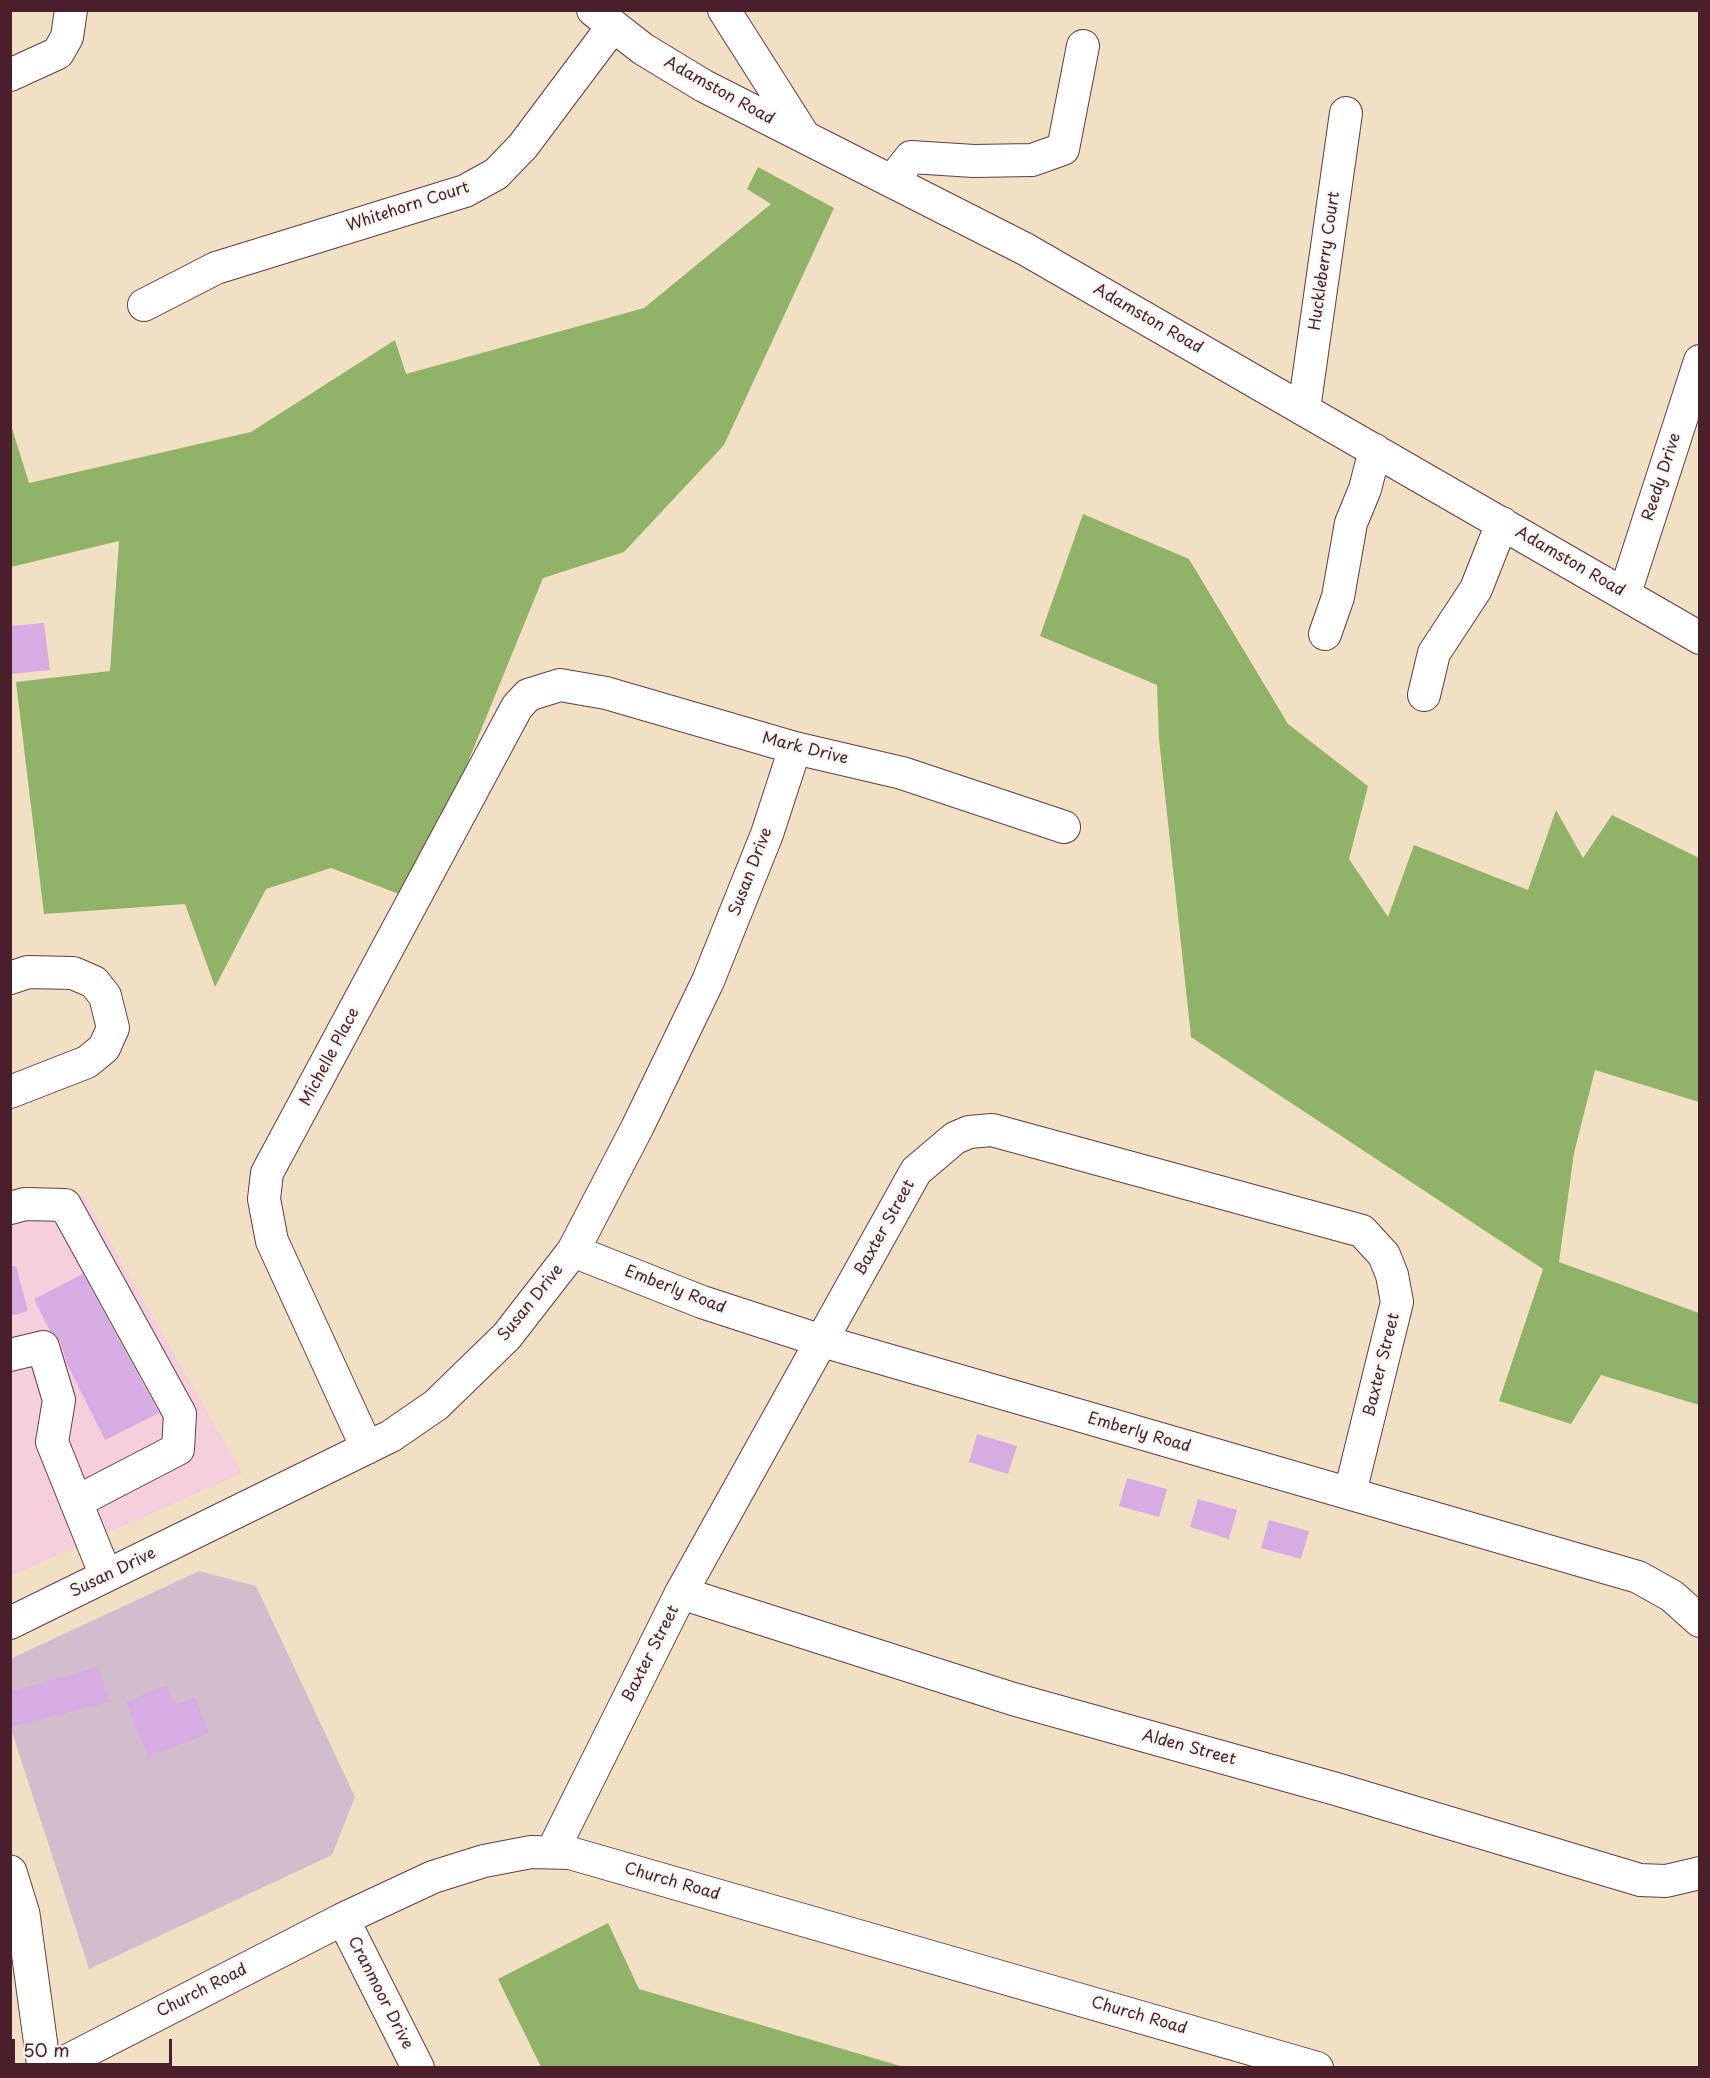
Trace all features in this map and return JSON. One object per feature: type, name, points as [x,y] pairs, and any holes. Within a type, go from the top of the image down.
[{"type":"main road","points":[[10,1872],[22,1914],[19,1941],[44,2067]]},
{"type":"street","points":[[10,75],[58,53],[67,37],[71,10]]},
{"type":"street","points":[[724,10],[805,137]]},
{"type":"street","name":"Adamston Road","points":[[603,18],[704,86],[1025,249],[1700,638]]},
{"type":"street","name":"Whitehorn Court","points":[[144,306],[216,268],[465,191],[496,174],[523,146],[603,18]]},
{"type":"street","points":[[892,181],[911,157],[974,161],[1032,160],[1063,149],[1083,46]]},
{"type":"street","name":"Huckleberry Court","points":[[1304,409],[1346,113]]},
{"type":"street","name":"Reedy Drive","points":[[1625,594],[1700,361]]},
{"type":"street","points":[[1325,634],[1338,597],[1351,524],[1365,489],[1376,450]]},
{"type":"street","points":[[1424,695],[1434,653],[1476,589],[1502,523]]},
{"type":"street","name":"Mark Drive","points":[[543,690],[560,685],[606,693],[795,748],[902,773],[1064,827]]},
{"type":"street","name":"Michelle Place","points":[[367,1448],[272,1241],[264,1199],[267,1173],[517,707],[528,695],[543,690]]},
{"type":"street","name":"Susan Drive","points":[[10,1623],[391,1436],[436,1405],[507,1336],[573,1251],[637,1128],[708,981],[767,834],[795,748]]},
{"type":"street","points":[[10,978],[28,972],[73,973],[94,982],[105,996],[112,1016],[113,1028],[104,1048],[87,1062],[10,1092]]},
{"type":"street","name":"Baxter Street","points":[[552,1852],[681,1593],[916,1171],[955,1138],[969,1132],[992,1130],[1362,1231],[1384,1256],[1392,1275],[1397,1302],[1350,1493]]},
{"type":"street","points":[[10,1208],[25,1204],[64,1205],[180,1414],[178,1449],[76,1502]]},
{"type":"street","name":"Emberly Road","points":[[573,1251],[702,1302],[822,1341],[1638,1577],[1672,1596],[1700,1621]]},
{"type":"street","points":[[10,1355],[42,1347],[59,1400],[52,1442],[106,1576]]},
{"type":"street","name":"Alden Street","points":[[681,1593],[1013,1699],[1336,1789],[1640,1880],[1666,1881],[1700,1873]]},
{"type":"street","name":"Church Road","points":[[53,2067],[343,1918],[443,1874],[484,1861],[531,1852],[552,1852],[570,1853],[1317,2067]]},
{"type":"street","name":"Cranmoor Drive","points":[[343,1918],[418,2067]]},
{"type":"shaded area","points":[[84,1196],[242,1473],[11,1576],[11,1208]]},
{"type":"shaded area","points":[[199,1571],[256,1586],[355,1797],[332,1855],[89,1969],[11,1729],[10,1659]]},
{"type":"green space","points":[[758,167],[834,208],[724,445],[624,552],[543,578],[412,899],[331,868],[266,889],[215,987],[185,904],[44,914],[16,682],[110,671],[119,541],[11,567],[10,422],[29,483],[251,432],[395,340],[406,374],[644,308],[771,204],[747,189]]},
{"type":"green space","points":[[1083,514],[1189,559],[1288,724],[1368,786],[1349,859],[1388,917],[1414,845],[1528,890],[1556,810],[1583,858],[1612,815],[1699,858],[1699,1102],[1595,1070],[1574,1153],[1559,1262],[1699,1313],[1699,1405],[1601,1375],[1571,1424],[1499,1401],[1543,1269],[1191,1037],[1159,739],[1157,685],[1040,636]]},
{"type":"green space","points":[[608,1923],[639,1989],[904,2067],[541,2067],[498,1979]]},
{"type":"building","points":[[44,623],[50,670],[10,674],[10,626]]},
{"type":"building","points":[[10,1266],[16,1266],[28,1311],[10,1316]]},
{"type":"building","points":[[83,1274],[159,1413],[105,1440],[67,1364],[60,1341],[50,1331],[34,1299]]},
{"type":"building","points":[[977,1434],[1017,1446],[1008,1474],[969,1462]]},
{"type":"building","points":[[1127,1478],[1167,1489],[1159,1517],[1119,1506]]},
{"type":"building","points":[[1198,1499],[1237,1510],[1229,1539],[1190,1527]]},
{"type":"building","points":[[1269,1520],[1309,1531],[1301,1559],[1261,1548]]},
{"type":"building","points":[[99,1667],[109,1702],[10,1727],[10,1692]]},
{"type":"building","points":[[167,1685],[175,1705],[195,1697],[209,1733],[148,1757],[126,1702]]}]
